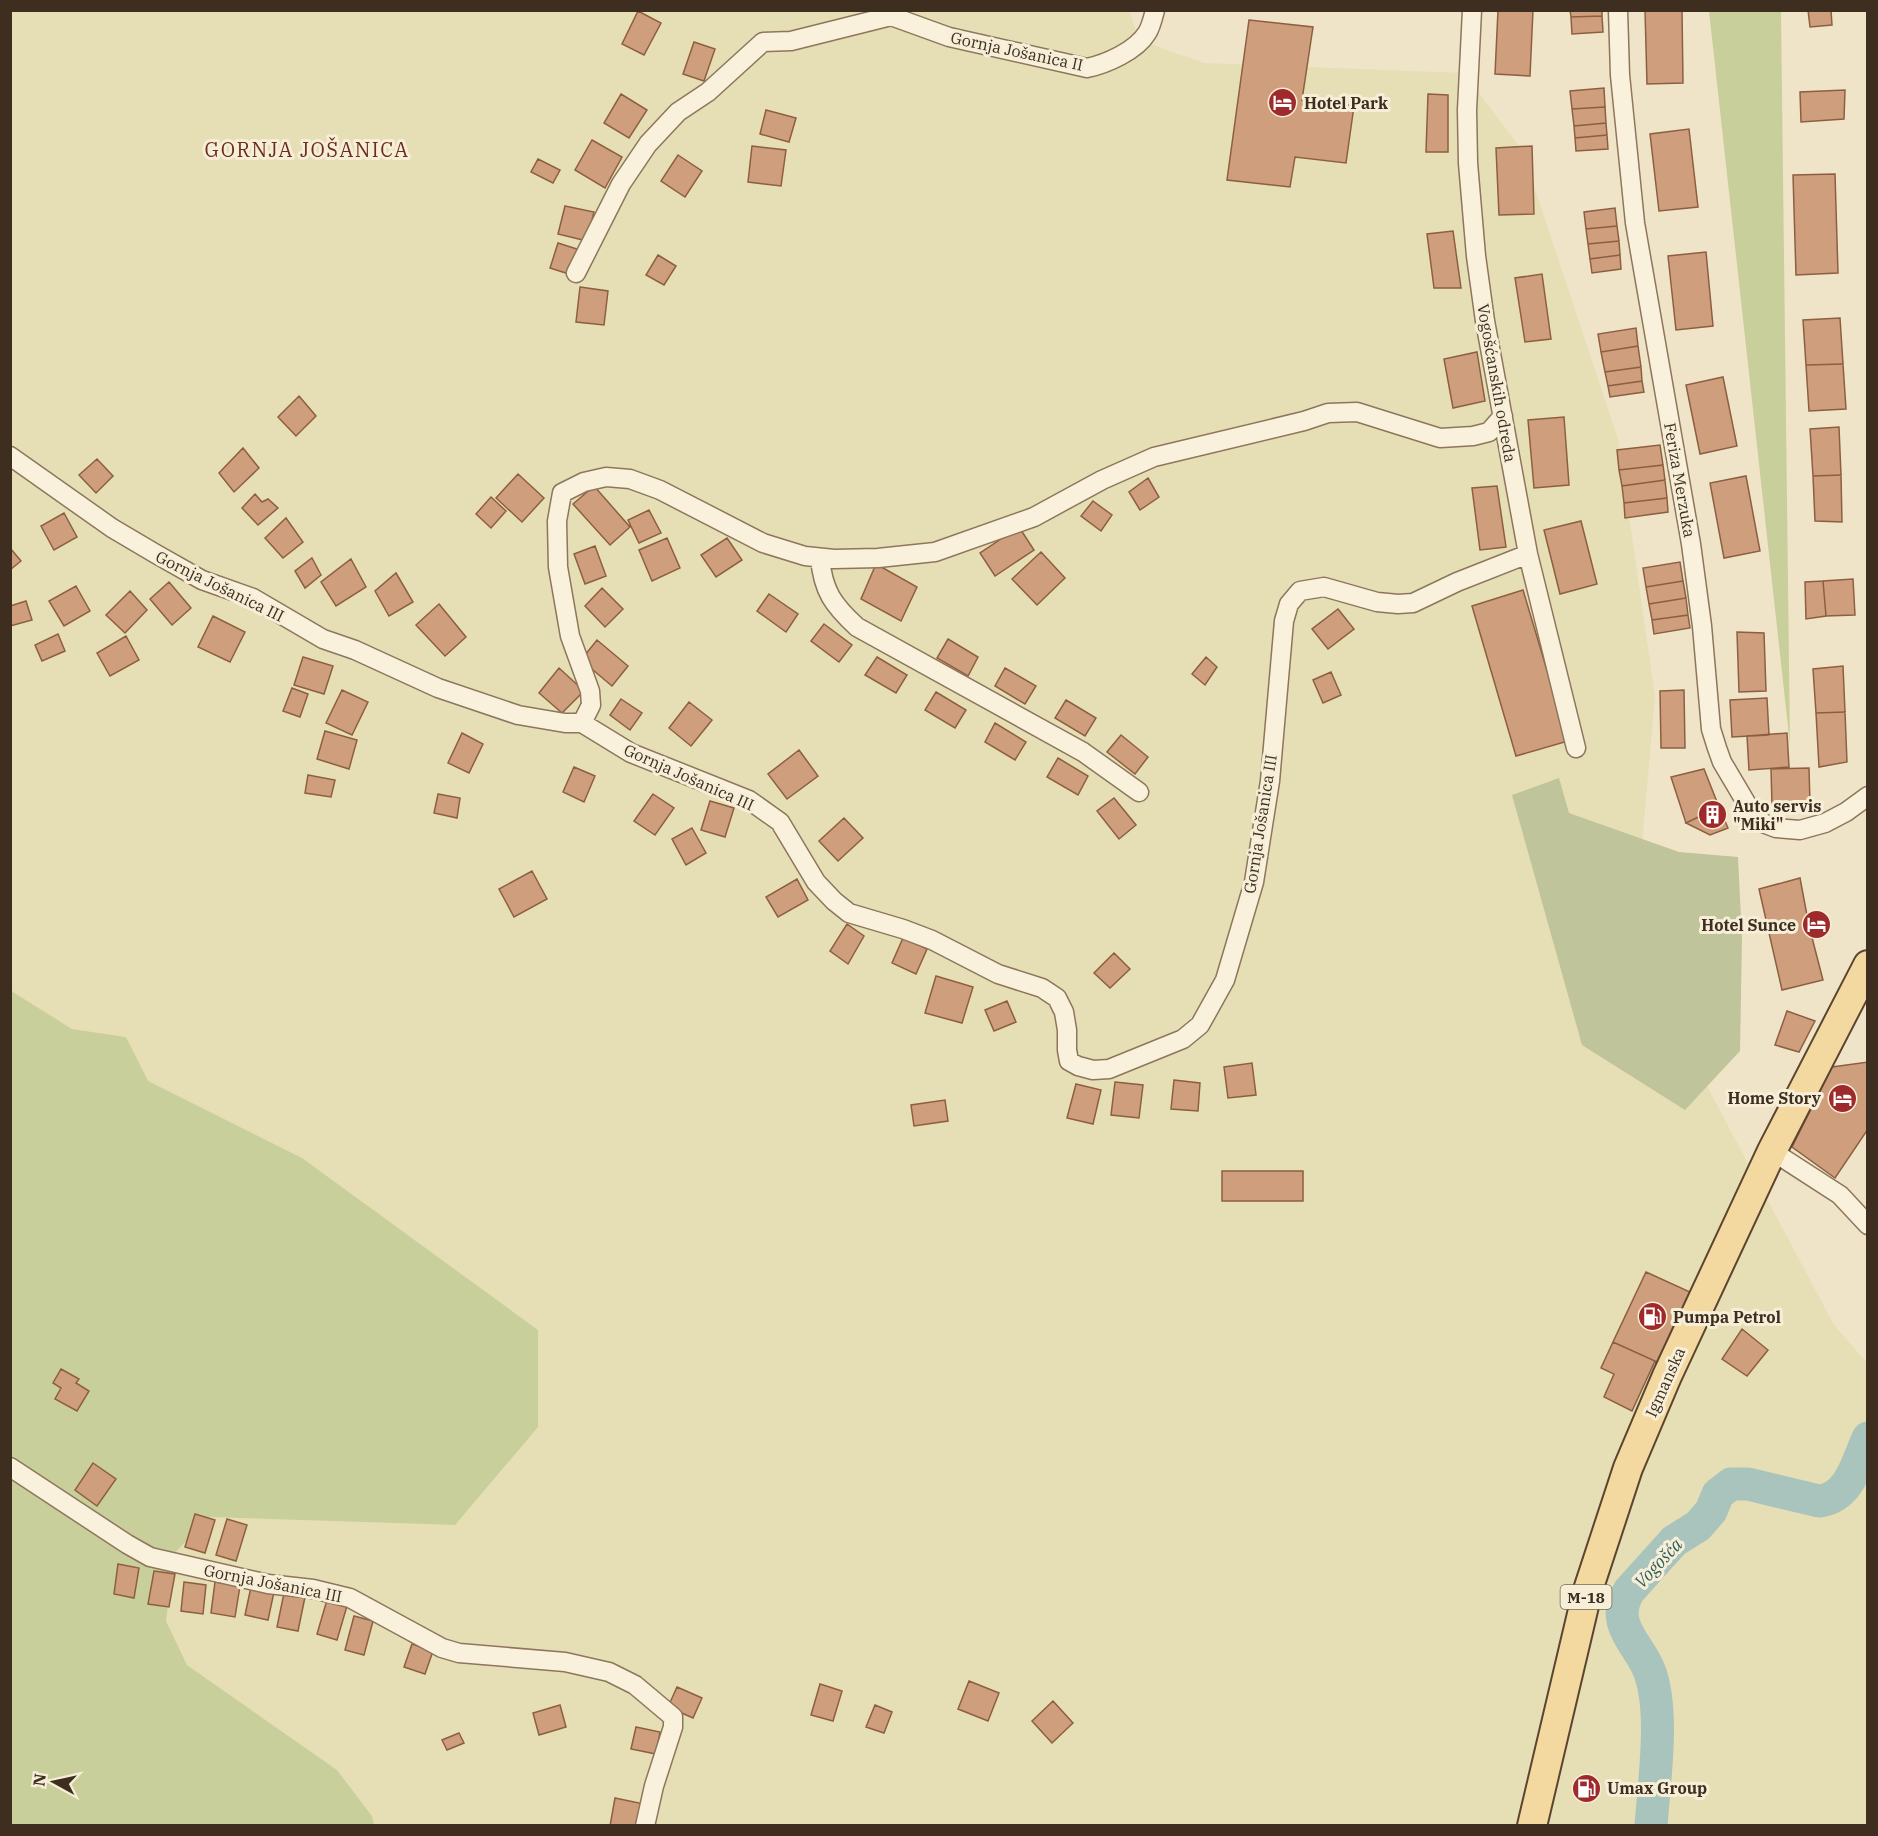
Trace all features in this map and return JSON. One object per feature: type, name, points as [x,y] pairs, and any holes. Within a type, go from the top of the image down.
[{"type":"main road","name":"Igmanska","points":[[1532,1826],[1587,1593],[1623,1482],[1667,1376],[1772,1151],[1868,964]]},
{"type":"street","name":"Gornja Jošanica II","points":[[576,273],[621,184],[648,144],[678,112],[708,92],[763,42],[791,41],[889,13],[949,38],[1087,68],[1104,65],[1128,51],[1147,34],[1155,10]]},
{"type":"street","name":"Vogošćanskih odreda","points":[[1472,10],[1467,111],[1468,163],[1476,256],[1485,321],[1528,554],[1576,748]]},
{"type":"street","name":"Feriza Merzuka","points":[[1618,10],[1620,75],[1635,223],[1691,544],[1702,626],[1711,729],[1722,762],[1751,811],[1763,823],[1776,828],[1800,830],[1825,823],[1846,812],[1868,796]]},
{"type":"street","points":[[582,723],[591,705],[590,691],[570,636],[558,567],[557,520],[562,493],[584,482],[606,477],[630,479],[660,490],[762,543],[805,556],[834,560],[879,558],[935,552],[1034,517],[1102,480],[1154,457],[1304,421],[1328,413],[1357,412],[1440,438],[1473,436],[1489,432],[1503,416]]},
{"type":"street","name":"Gornja Jošanica III","points":[[10,456],[112,528],[156,555],[202,580],[253,598],[323,639],[355,650],[438,688],[518,715],[565,723],[582,723],[631,753],[749,800],[780,822],[816,882],[849,913],[932,940],[999,974],[1042,988],[1057,998],[1064,1012],[1070,1061],[1093,1070],[1109,1069],[1183,1039],[1200,1025],[1225,980],[1254,882],[1270,781],[1284,621],[1289,604],[1300,591],[1324,588],[1377,602],[1413,603],[1457,582],[1528,554]]},
{"type":"street","points":[[820,558],[827,592],[839,610],[857,627],[1083,752],[1139,792]]},
{"type":"street","points":[[1772,1151],[1840,1194],[1868,1225]]},
{"type":"street","name":"Gornja Jošanica III","points":[[10,1467],[150,1557],[268,1584],[313,1589],[350,1598],[442,1648],[459,1653],[566,1662],[609,1672],[635,1685],[673,1717],[673,1727],[654,1786],[645,1826]]},
{"type":"shaded area","points":[[1129,10],[1139,40],[1204,63],[1464,73],[1522,150],[1618,439],[1655,696],[1641,856],[1683,1041],[1834,1325],[1867,1363],[1867,1825],[374,1825],[372,1816],[337,1770],[187,1665],[166,1621],[175,1553],[208,1517],[455,1525],[302,1158],[147,1081],[126,1037],[72,1029],[11,990],[10,11]]},
{"type":"green space","points":[[1709,11],[1781,11],[1790,745]]},
{"type":"green space","points":[[1559,778],[1569,813],[1679,852],[1738,857],[1742,938],[1740,1051],[1685,1110],[1582,1045],[1512,795]]},
{"type":"green space","points":[[10,990],[72,1029],[126,1037],[148,1081],[302,1158],[538,1330],[538,1427],[455,1525],[208,1517],[175,1553],[166,1621],[187,1665],[337,1770],[372,1816],[374,1825],[11,1825]]},
{"type":"building","points":[[1498,10],[1533,10],[1530,76],[1495,74]]},
{"type":"building","points":[[1570,10],[1602,10],[1602,16],[1571,17]]},
{"type":"building","points":[[1645,10],[1682,10],[1683,83],[1647,84]]},
{"type":"building","points":[[1808,10],[1831,10],[1832,25],[1810,27]]},
{"type":"building","points":[[638,11],[661,23],[644,55],[622,44]]},
{"type":"building","points":[[1602,16],[1603,32],[1572,34],[1571,17]]},
{"type":"building","name":"Hotel Park","points":[[1249,20],[1313,27],[1302,100],[1354,106],[1346,163],[1295,157],[1290,187],[1227,180]]},
{"type":"building","points":[[694,42],[715,49],[704,81],[683,74]]},
{"type":"building","points":[[1604,88],[1605,107],[1572,109],[1570,91]]},
{"type":"building","points":[[1845,90],[1844,119],[1801,122],[1800,92]]},
{"type":"building","points":[[621,94],[647,110],[629,138],[604,123]]},
{"type":"building","points":[[1428,94],[1448,95],[1448,152],[1426,152]]},
{"type":"building","points":[[1605,107],[1606,123],[1574,126],[1572,109]]},
{"type":"building","points":[[766,110],[796,118],[789,142],[760,134]]},
{"type":"building","points":[[1606,123],[1607,135],[1575,138],[1574,126]]},
{"type":"building","points":[[1689,129],[1698,207],[1659,211],[1650,134]]},
{"type":"building","points":[[1607,135],[1608,149],[1576,151],[1575,138]]},
{"type":"building","points":[[592,140],[622,157],[605,188],[575,170]]},
{"type":"building","points":[[752,146],[786,150],[781,186],[748,182]]},
{"type":"building","points":[[1532,146],[1534,214],[1499,215],[1496,148]]},
{"type":"building","points":[[678,155],[702,171],[685,197],[661,181]]},
{"type":"building","points":[[538,159],[560,170],[553,183],[531,172]]},
{"type":"building","points":[[1835,174],[1838,273],[1796,275],[1793,175]]},
{"type":"building","points":[[565,206],[594,212],[587,241],[558,234]]},
{"type":"building","points":[[1615,208],[1617,226],[1586,229],[1584,212]]},
{"type":"building","points":[[1617,226],[1619,241],[1588,244],[1586,229]]},
{"type":"building","points":[[1453,231],[1461,288],[1434,288],[1427,234]]},
{"type":"building","points":[[1619,241],[1620,255],[1590,259],[1588,244]]},
{"type":"building","points":[[558,243],[580,250],[572,275],[550,268]]},
{"type":"building","points":[[1706,252],[1713,326],[1676,330],[1668,256]]},
{"type":"building","points":[[658,255],[676,266],[664,285],[646,275]]},
{"type":"building","points":[[1620,255],[1621,269],[1592,273],[1590,259]]},
{"type":"building","points":[[1542,274],[1551,339],[1525,342],[1515,278]]},
{"type":"building","points":[[580,287],[608,291],[604,325],[576,322]]},
{"type":"building","points":[[1840,318],[1843,364],[1806,365],[1803,320]]},
{"type":"building","points":[[1636,328],[1638,346],[1601,352],[1598,334]]},
{"type":"building","points":[[1638,346],[1641,367],[1605,372],[1601,352]]},
{"type":"building","points":[[1477,352],[1485,401],[1453,408],[1444,359]]},
{"type":"building","points":[[1843,364],[1846,409],[1809,411],[1806,365]]},
{"type":"building","points":[[1641,367],[1642,381],[1608,386],[1605,372]]},
{"type":"building","points":[[1723,377],[1737,446],[1700,454],[1686,385]]},
{"type":"building","points":[[1642,381],[1644,392],[1610,397],[1608,386]]},
{"type":"building","points":[[299,396],[316,416],[296,436],[278,417]]},
{"type":"building","points":[[1564,417],[1569,485],[1534,488],[1528,420]]},
{"type":"building","points":[[1839,427],[1841,475],[1813,476],[1810,429]]},
{"type":"building","points":[[1660,445],[1663,465],[1619,470],[1617,450]]},
{"type":"building","points":[[243,448],[259,468],[234,492],[219,473]]},
{"type":"building","points":[[97,459],[113,476],[96,493],[79,475]]},
{"type":"building","points":[[1663,465],[1665,480],[1622,486],[1619,470]]},
{"type":"building","points":[[518,474],[544,498],[522,522],[496,498]]},
{"type":"building","points":[[1841,475],[1842,522],[1815,521],[1813,476]]},
{"type":"building","points":[[1746,476],[1760,551],[1724,558],[1710,483]]},
{"type":"building","points":[[1148,478],[1159,497],[1140,510],[1129,492]]},
{"type":"building","points":[[1665,480],[1667,498],[1624,503],[1622,486]]},
{"type":"building","points":[[594,486],[630,527],[610,545],[573,504]]},
{"type":"building","points":[[1497,486],[1506,547],[1480,550],[1472,488]]},
{"type":"building","points":[[255,494],[262,502],[268,499],[278,508],[258,525],[242,508]]},
{"type":"building","points":[[491,497],[506,511],[491,528],[476,514]]},
{"type":"building","points":[[1667,498],[1668,512],[1625,518],[1624,503]]},
{"type":"building","points":[[1093,501],[1112,515],[1101,531],[1081,516]]},
{"type":"building","points":[[649,510],[661,533],[639,543],[628,520]]},
{"type":"building","points":[[64,513],[77,537],[54,550],[41,526]]},
{"type":"building","points":[[286,518],[303,542],[283,558],[265,538]]},
{"type":"building","points":[[1581,521],[1597,584],[1560,594],[1544,530]]},
{"type":"building","points":[[1019,527],[1034,550],[995,576],[980,553]]},
{"type":"building","points":[[667,538],[680,568],[652,581],[639,550]]},
{"type":"building","points":[[727,538],[742,560],[716,577],[701,555]]},
{"type":"building","points":[[595,546],[606,576],[585,584],[574,554]]},
{"type":"building","points":[[10,548],[21,561],[10,570]]},
{"type":"building","points":[[1041,552],[1065,578],[1037,605],[1012,579]]},
{"type":"building","points":[[312,558],[321,575],[305,588],[295,571]]},
{"type":"building","points":[[351,559],[366,587],[336,606],[321,582]]},
{"type":"building","points":[[1680,562],[1683,581],[1646,587],[1643,568]]},
{"type":"building","points":[[876,564],[917,587],[901,621],[861,599]]},
{"type":"building","points":[[396,573],[413,602],[389,616],[375,591]]},
{"type":"building","points":[[1853,579],[1855,615],[1826,616],[1823,581]]},
{"type":"building","points":[[1683,581],[1686,598],[1649,604],[1646,587]]},
{"type":"building","points":[[1823,581],[1826,616],[1806,619],[1805,582]]},
{"type":"building","points":[[169,582],[191,608],[172,625],[150,599]]},
{"type":"building","points":[[76,586],[90,611],[64,626],[49,601]]},
{"type":"building","points":[[602,588],[623,609],[605,627],[585,606]]},
{"type":"building","points":[[1523,590],[1568,741],[1516,756],[1472,606]]},
{"type":"building","points":[[130,591],[147,610],[125,633],[106,615]]},
{"type":"building","points":[[769,594],[798,614],[786,632],[757,611]]},
{"type":"building","points":[[1686,598],[1688,615],[1652,620],[1649,604]]},
{"type":"building","points":[[26,601],[32,620],[10,626],[10,606]]},
{"type":"building","points":[[439,604],[466,637],[445,656],[416,625]]},
{"type":"building","points":[[1338,609],[1354,629],[1328,649],[1312,629]]},
{"type":"building","points":[[1688,615],[1690,628],[1654,634],[1652,620]]},
{"type":"building","points":[[213,616],[245,632],[230,662],[198,647]]},
{"type":"building","points":[[824,624],[852,645],[839,662],[811,641]]},
{"type":"building","points":[[1737,632],[1764,633],[1766,691],[1739,692]]},
{"type":"building","points":[[58,634],[65,651],[42,661],[35,645]]},
{"type":"building","points":[[126,636],[139,660],[110,676],[97,653]]},
{"type":"building","points":[[948,639],[978,657],[968,676],[937,658]]},
{"type":"building","points":[[597,640],[628,666],[612,686],[581,660]]},
{"type":"building","points":[[303,657],[333,666],[324,694],[294,685]]},
{"type":"building","points":[[877,657],[907,675],[896,693],[865,675]]},
{"type":"building","points":[[1206,657],[1217,667],[1205,685],[1192,674]]},
{"type":"building","points":[[1843,666],[1845,712],[1816,713],[1813,669]]},
{"type":"building","points":[[559,668],[584,691],[562,713],[539,693]]},
{"type":"building","points":[[1005,668],[1036,686],[1025,704],[995,686]]},
{"type":"building","points":[[1331,672],[1341,695],[1323,703],[1313,680]]},
{"type":"building","points":[[292,688],[308,694],[300,717],[283,711]]},
{"type":"building","points":[[342,690],[368,702],[352,735],[326,723]]},
{"type":"building","points":[[1684,690],[1685,748],[1661,748],[1660,691]]},
{"type":"building","points":[[936,692],[966,710],[955,728],[925,710]]},
{"type":"building","points":[[1767,698],[1769,735],[1732,737],[1730,700]]},
{"type":"building","points":[[621,699],[642,713],[630,730],[610,715]]},
{"type":"building","points":[[1066,700],[1096,718],[1085,736],[1055,718]]},
{"type":"building","points":[[689,702],[712,720],[691,746],[669,728]]},
{"type":"building","points":[[1845,712],[1847,762],[1819,767],[1816,713]]},
{"type":"building","points":[[995,723],[1026,742],[1015,760],[985,742]]},
{"type":"building","points":[[325,731],[357,740],[349,769],[317,759]]},
{"type":"building","points":[[462,733],[483,744],[469,773],[448,763]]},
{"type":"building","points":[[1787,733],[1789,767],[1749,770],[1747,736]]},
{"type":"building","points":[[1121,735],[1148,757],[1135,774],[1107,752]]},
{"type":"building","points":[[799,750],[818,776],[787,799],[768,774]]},
{"type":"building","points":[[1058,758],[1088,776],[1078,795],[1047,777]]},
{"type":"building","points":[[574,767],[595,776],[584,802],[563,792]]},
{"type":"building","points":[[1809,768],[1810,804],[1772,805],[1771,769]]},
{"type":"building","points":[[1704,769],[1719,807],[1686,823],[1671,777]]},
{"type":"building","points":[[308,775],[335,780],[331,797],[305,793]]},
{"type":"building","points":[[438,794],[460,798],[457,818],[434,813]]},
{"type":"building","points":[[653,794],[674,808],[655,835],[634,821]]},
{"type":"building","points":[[1114,798],[1136,825],[1119,839],[1097,811]]},
{"type":"building","points":[[710,801],[734,808],[725,837],[701,830]]},
{"type":"building","name":"Auto servis \"Miki\"","points":[[1719,807],[1728,828],[1710,835],[1686,823]]},
{"type":"building","points":[[844,818],[863,838],[838,861],[819,841]]},
{"type":"building","points":[[692,828],[706,853],[686,865],[672,839]]},
{"type":"building","points":[[532,871],[547,899],[514,917],[499,889]]},
{"type":"building","name":"Hotel Sunce","points":[[1800,878],[1823,980],[1782,990],[1759,889]]},
{"type":"building","points":[[797,879],[808,900],[778,917],[766,897]]},
{"type":"building","points":[[847,924],[864,936],[848,964],[830,951]]},
{"type":"building","points":[[903,938],[927,949],[916,974],[892,963]]},
{"type":"building","points":[[1114,953],[1130,969],[1110,988],[1094,973]]},
{"type":"building","points":[[936,976],[973,987],[962,1023],[925,1013]]},
{"type":"building","points":[[1007,1001],[1016,1022],[994,1031],[985,1010]]},
{"type":"building","points":[[1787,1011],[1815,1021],[1799,1052],[1775,1045]]},
{"type":"building","name":"Home Story","points":[[1868,1062],[1868,1129],[1835,1178],[1792,1147],[1832,1067]]},
{"type":"building","points":[[1252,1063],[1256,1095],[1228,1098],[1224,1067]]},
{"type":"building","points":[[1174,1080],[1200,1083],[1198,1111],[1171,1109]]},
{"type":"building","points":[[1115,1082],[1143,1085],[1139,1118],[1111,1115]]},
{"type":"building","points":[[1076,1084],[1101,1090],[1093,1124],[1067,1118]]},
{"type":"building","points":[[945,1100],[948,1121],[914,1126],[911,1105]]},
{"type":"building","points":[[1222,1171],[1303,1171],[1303,1201],[1222,1201]]},
{"type":"building","name":"Pumpa Petrol","points":[[1646,1272],[1690,1292],[1657,1362],[1613,1342]]},
{"type":"building","points":[[1742,1329],[1768,1350],[1747,1376],[1722,1359]]},
{"type":"building","points":[[1613,1342],[1655,1361],[1632,1411],[1604,1397],[1614,1374],[1601,1368]]},
{"type":"building","points":[[61,1369],[79,1379],[76,1383],[89,1391],[77,1411],[55,1399],[61,1388],[53,1383]]},
{"type":"building","points":[[93,1463],[116,1479],[97,1506],[75,1490]]},
{"type":"building","points":[[195,1514],[215,1520],[205,1553],[185,1547]]},
{"type":"building","points":[[227,1519],[247,1525],[236,1561],[216,1555]]},
{"type":"building","points":[[118,1564],[139,1568],[134,1598],[114,1594]]},
{"type":"building","points":[[154,1571],[175,1574],[169,1607],[148,1604]]},
{"type":"building","points":[[184,1582],[206,1585],[203,1614],[181,1611]]},
{"type":"building","points":[[215,1582],[240,1586],[235,1617],[211,1613]]},
{"type":"building","points":[[251,1587],[274,1592],[268,1620],[245,1615]]},
{"type":"building","points":[[284,1593],[305,1597],[298,1631],[277,1627]]},
{"type":"building","points":[[327,1600],[347,1606],[337,1640],[317,1634]]},
{"type":"building","points":[[354,1616],[373,1621],[364,1655],[345,1650]]},
{"type":"building","points":[[412,1644],[433,1651],[425,1674],[404,1667]]},
{"type":"building","points":[[969,1681],[999,1693],[988,1721],[958,1709]]},
{"type":"building","points":[[820,1684],[842,1691],[833,1721],[811,1715]]},
{"type":"building","points":[[677,1687],[702,1698],[693,1718],[668,1707]]},
{"type":"building","points":[[1053,1701],[1073,1723],[1052,1743],[1032,1721]]},
{"type":"building","points":[[560,1705],[566,1727],[539,1735],[533,1713]]},
{"type":"building","points":[[875,1705],[892,1712],[884,1733],[866,1727]]},
{"type":"building","points":[[636,1727],[660,1732],[656,1754],[631,1749]]},
{"type":"building","points":[[459,1733],[464,1743],[447,1750],[442,1740]]},
{"type":"building","points":[[615,1798],[644,1804],[639,1826],[610,1826]]},
{"type":"waterway","name":"Vogošća","points":[[1651,1826],[1657,1746],[1656,1705],[1649,1670],[1627,1633],[1624,1623],[1622,1613],[1629,1591],[1674,1541],[1698,1526],[1711,1511],[1718,1494],[1731,1484],[1748,1484],[1819,1501],[1830,1498],[1838,1493],[1851,1477],[1868,1438]]},
{"type":"place","name":"Hotel Park","points":[[1283,103]]},
{"type":"place","name":"Auto servis \"Miki\"","points":[[1712,815]]},
{"type":"place","name":"Hotel Sunce","points":[[1817,925]]},
{"type":"place","name":"Home Story","points":[[1842,1098]]},
{"type":"place","name":"Pumpa Petrol","points":[[1652,1317]]},
{"type":"place","name":"Umax Group","points":[[1586,1788]]},
{"type":"district","name":"GORNJA JOŠANICA","points":[[307,149]]}]
